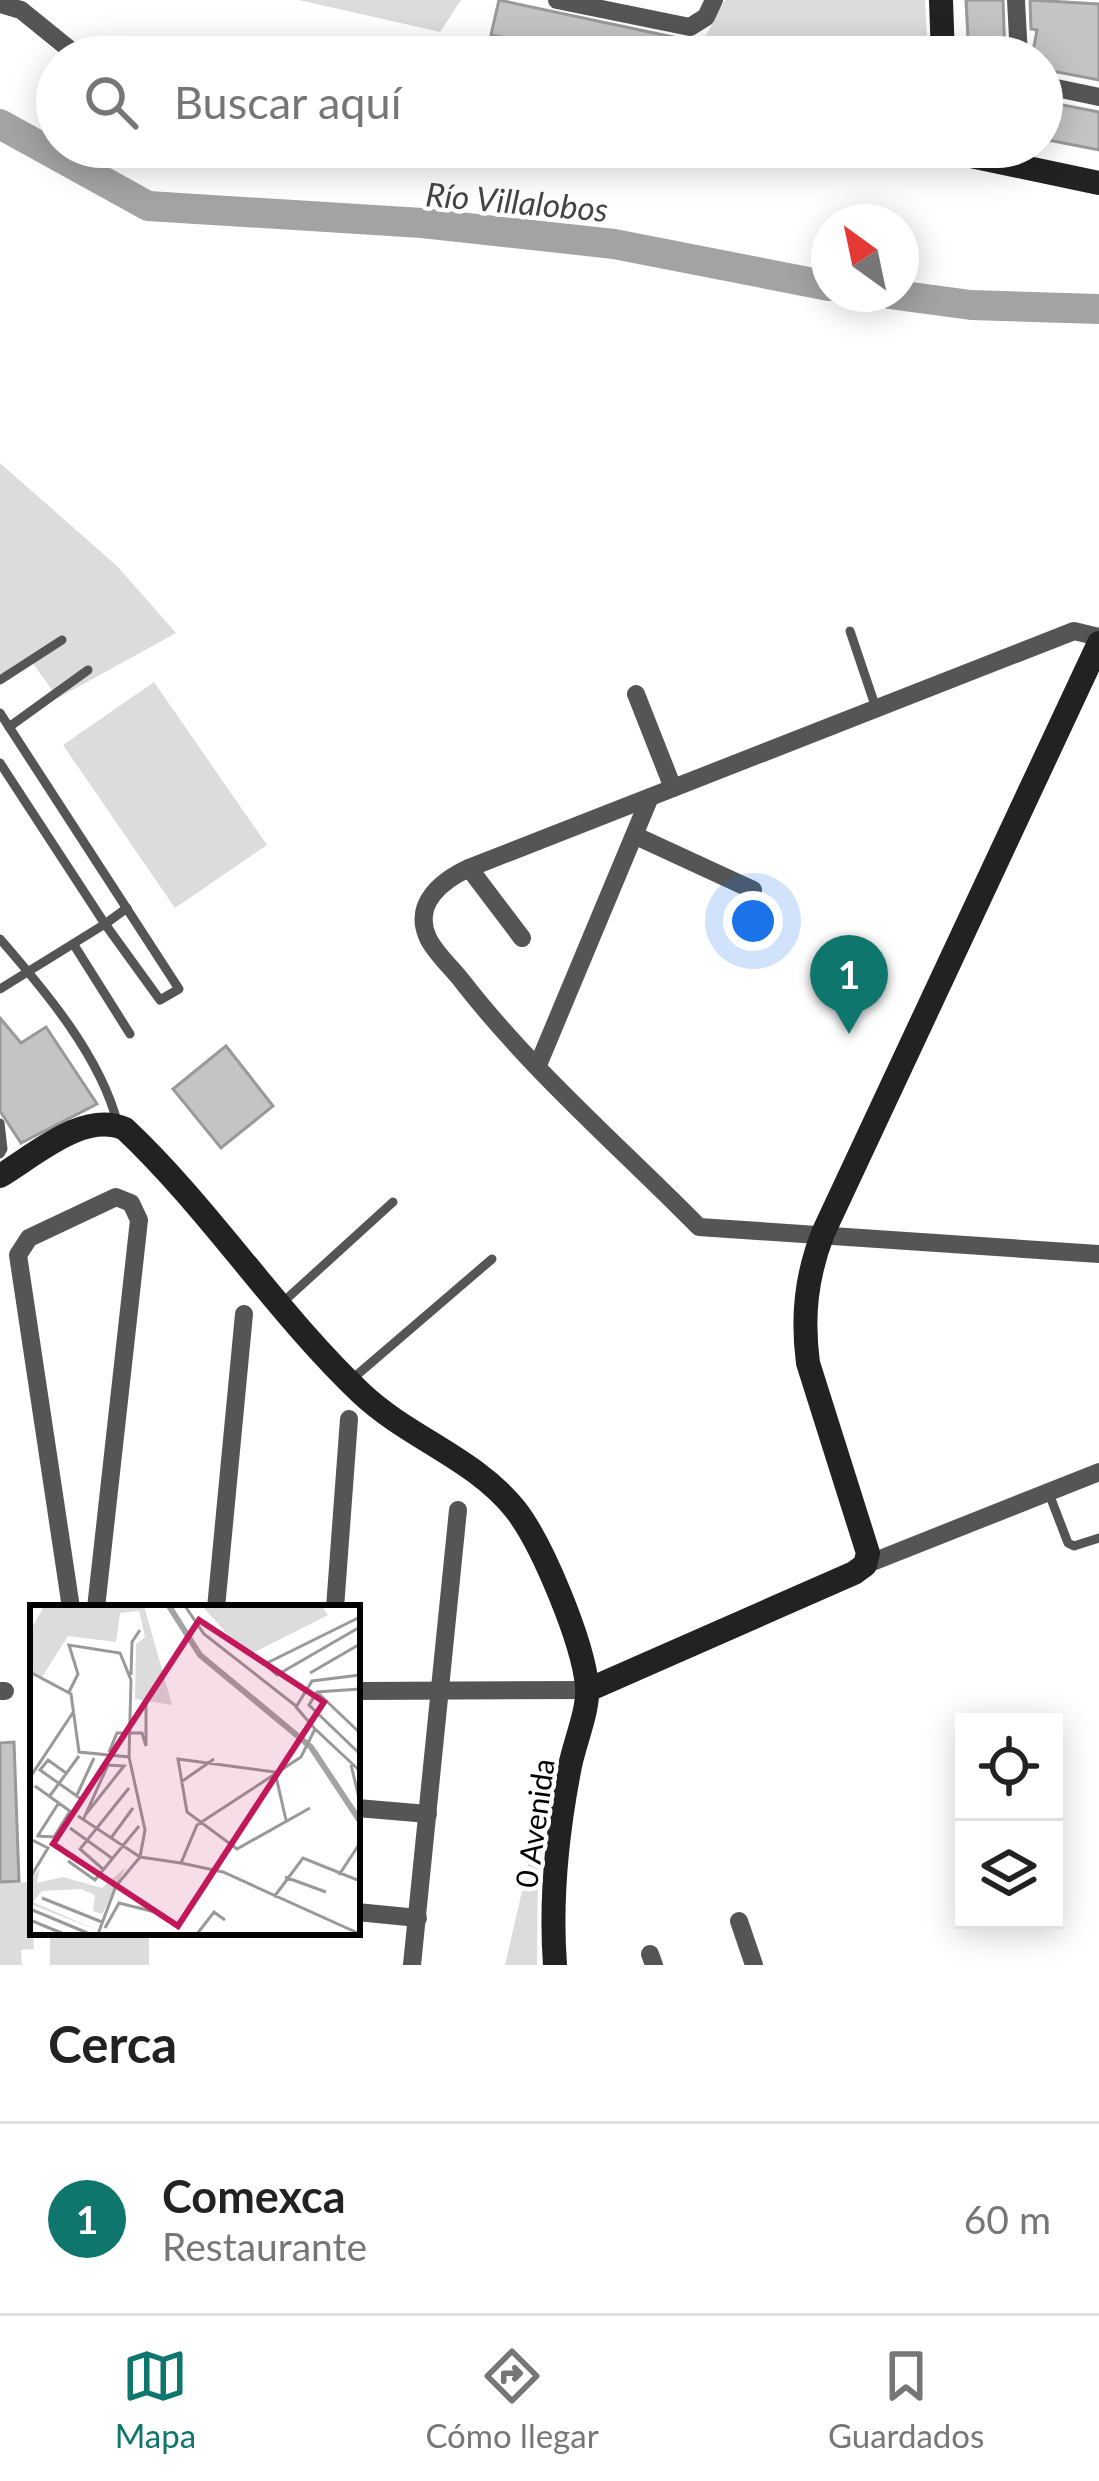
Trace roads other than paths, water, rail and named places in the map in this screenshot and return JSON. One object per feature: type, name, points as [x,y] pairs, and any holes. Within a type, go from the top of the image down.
[{"type":"main road","points":[[941,0],[942,36]]},
{"type":"main road","points":[[1028,168],[1099,183]]},
{"type":"main road","points":[[0,1176],[86,1126],[118,1125],[351,1381],[395,1419],[473,1471],[513,1507],[527,1527],[565,1612],[588,1690],[854,1574],[865,1565],[868,1553],[808,1364],[805,1302],[809,1271],[1099,640]]},
{"type":"main road","name":"0 Avenida","points":[[555,1965],[551,1916],[556,1858],[588,1690]]},
{"type":"street","points":[[557,0],[690,27],[706,17],[714,0]]},
{"type":"street","points":[[1016,0],[1018,36]]},
{"type":"street","points":[[0,4],[21,10],[54,36]]},
{"type":"street","points":[[1063,90],[1099,97]]},
{"type":"street","points":[[1099,640],[1085,631],[1074,632],[469,868],[445,879],[428,897],[427,936],[486,1012],[699,1227],[1099,1254]]},
{"type":"street","points":[[636,694],[674,788]]},
{"type":"street","points":[[538,1065],[650,797]]},
{"type":"street","points":[[636,836],[753,890]]},
{"type":"street","points":[[469,868],[522,938]]},
{"type":"street","points":[[71,1605],[18,1255],[28,1238],[116,1197],[131,1203],[139,1220],[96,1605]]},
{"type":"street","points":[[216,1605],[244,1314]]},
{"type":"street","points":[[335,1605],[349,1419]]},
{"type":"street","points":[[865,1565],[1099,1472]]},
{"type":"street","points":[[412,1965],[458,1510]]},
{"type":"street","points":[[360,1691],[588,1690]]},
{"type":"street","points":[[360,1808],[428,1814]]},
{"type":"street","points":[[360,1912],[418,1918]]},
{"type":"street","points":[[739,1921],[754,1965]]},
{"type":"lane","points":[[850,631],[877,712]]},
{"type":"lane","points":[[0,680],[62,640]]},
{"type":"lane","points":[[9,727],[88,670]]},
{"type":"lane","points":[[0,713],[178,985],[177,992],[160,1000],[0,763]]},
{"type":"lane","points":[[19,791],[40,775]]},
{"type":"lane","points":[[0,989],[127,908]]},
{"type":"lane","points":[[0,939],[29,973],[110,1093],[118,1125]]},
{"type":"lane","points":[[74,945],[130,1034]]},
{"type":"lane","points":[[0,1123],[0,1154]]},
{"type":"lane","points":[[282,1304],[393,1202]]},
{"type":"lane","points":[[351,1381],[492,1259]]},
{"type":"lane","points":[[1048,1491],[1068,1544],[1084,1545],[1099,1538]]},
{"type":"waterway","name":"Río Villalobos","points":[[0,124],[36,144]]},
{"type":"waterway","name":"Río Villalobos","points":[[79,168],[148,206],[422,223],[614,244],[811,282]]},
{"type":"waterway","name":"Río Villalobos","points":[[919,298],[971,305],[1099,309]]},
{"type":"place","name":"Comexca","points":[[849,1034]]}]
